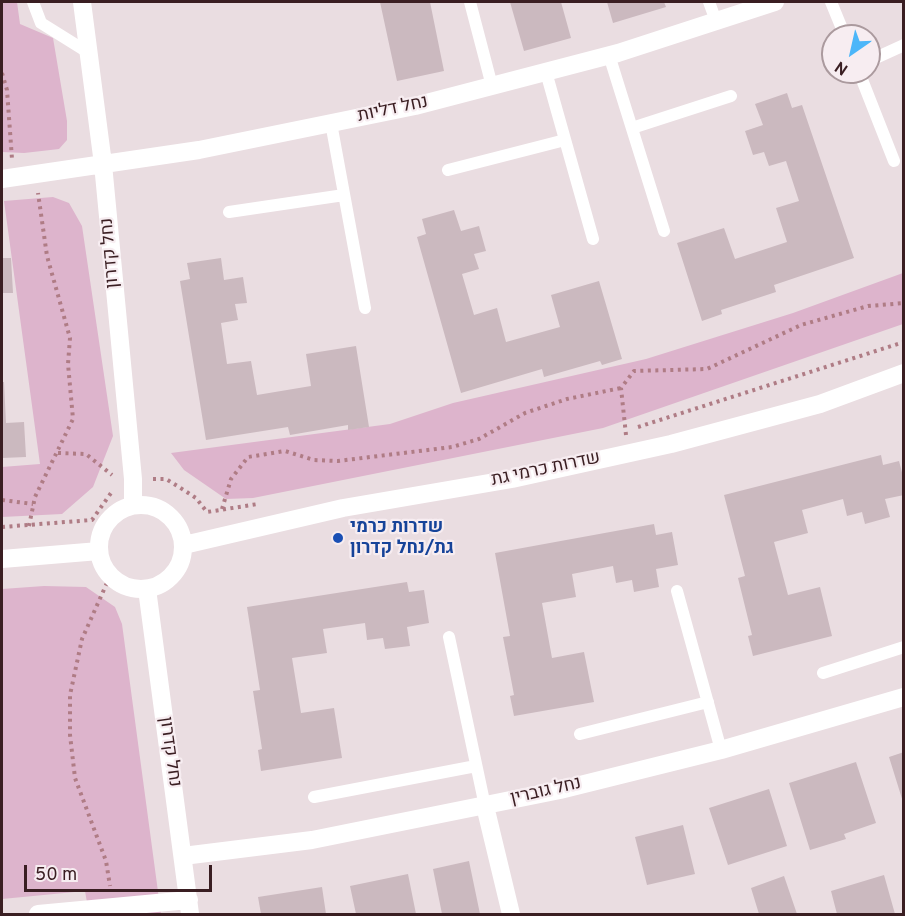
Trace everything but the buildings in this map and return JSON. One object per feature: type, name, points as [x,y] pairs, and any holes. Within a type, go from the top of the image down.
[{"type":"street","name":"נחל קדרון","points":[[82,2],[103,164],[133,479],[133,506]]},
{"type":"street","name":"נחל דליות","points":[[8,178],[199,150],[415,106],[609,55],[775,2]]},
{"type":"street","name":"שדרות כרמי גת","points":[[183,545],[343,508],[512,478],[627,453],[820,404],[903,373]]},
{"type":"street","points":[[145,505],[167,514],[181,533],[183,545],[183,557],[170,579],[147,589],[134,589],[110,576],[102,565],[99,551],[103,527],[121,509],[145,505]]},
{"type":"street","points":[[2,559],[99,551]]},
{"type":"street","name":"נחל קדרון","points":[[147,589],[189,907]]},
{"type":"street","name":"נחל גוברין","points":[[183,856],[312,840],[485,806],[721,750],[903,697]]},
{"type":"street","points":[[485,806],[511,915]]},
{"type":"street","points":[[38,915],[108,908],[189,907]]},
{"type":"lane","points":[[33,2],[41,23],[88,53]]},
{"type":"lane","points":[[470,2],[492,86]]},
{"type":"lane","points":[[709,2],[716,21]]},
{"type":"lane","points":[[831,2],[840,24]]},
{"type":"lane","points":[[881,55],[903,45]]},
{"type":"lane","points":[[609,55],[664,231]]},
{"type":"lane","points":[[546,72],[593,238]]},
{"type":"lane","points":[[864,84],[894,161]]},
{"type":"lane","points":[[632,128],[731,96]]},
{"type":"lane","points":[[331,123],[365,308]]},
{"type":"lane","points":[[448,170],[565,140]]},
{"type":"lane","points":[[229,212],[344,195]]},
{"type":"lane","points":[[677,591],[721,750]]},
{"type":"lane","points":[[449,637],[485,806]]},
{"type":"lane","points":[[823,673],[903,647]]},
{"type":"lane","points":[[580,734],[708,702]]},
{"type":"lane","points":[[314,798],[476,766]]},
{"type":"path","points":[[2,73],[7,90],[8,178]]},
{"type":"path","points":[[2,527],[29,526],[33,504],[73,419],[68,364],[70,338],[47,256],[36,174]]},
{"type":"path","points":[[214,536],[231,479],[248,457],[285,451],[314,460],[338,461],[452,447],[479,439],[525,413],[567,399],[621,388],[634,372],[707,369],[801,325],[868,306],[903,303]]},
{"type":"path","points":[[619,433],[903,342]]},
{"type":"path","points":[[621,388],[627,453]]},
{"type":"path","points":[[58,453],[86,454],[113,476]]},
{"type":"path","points":[[2,500],[33,504]]},
{"type":"path","points":[[222,509],[267,502]]},
{"type":"path","points":[[108,908],[110,886],[106,861],[75,778],[70,735],[70,695],[82,639],[110,576]]},
{"type":"shaded area","points":[[2,2],[17,2],[20,24],[53,38],[67,121],[67,140],[59,149],[24,153],[2,152]]},
{"type":"shaded area","points":[[53,197],[69,203],[82,226],[113,436],[93,487],[62,514],[2,517],[2,467],[40,464],[4,201]]},
{"type":"shaded area","points":[[903,273],[903,324],[603,428],[253,498],[226,499],[184,470],[171,453],[390,424],[453,403],[646,359],[793,313]]},
{"type":"shaded area","points":[[44,586],[86,587],[115,607],[122,624],[161,914],[89,914],[85,891],[2,899],[2,589]]},
{"type":"place","name":"שדרות כרמי גת/נחל קדרון","points":[[338,538]]}]
